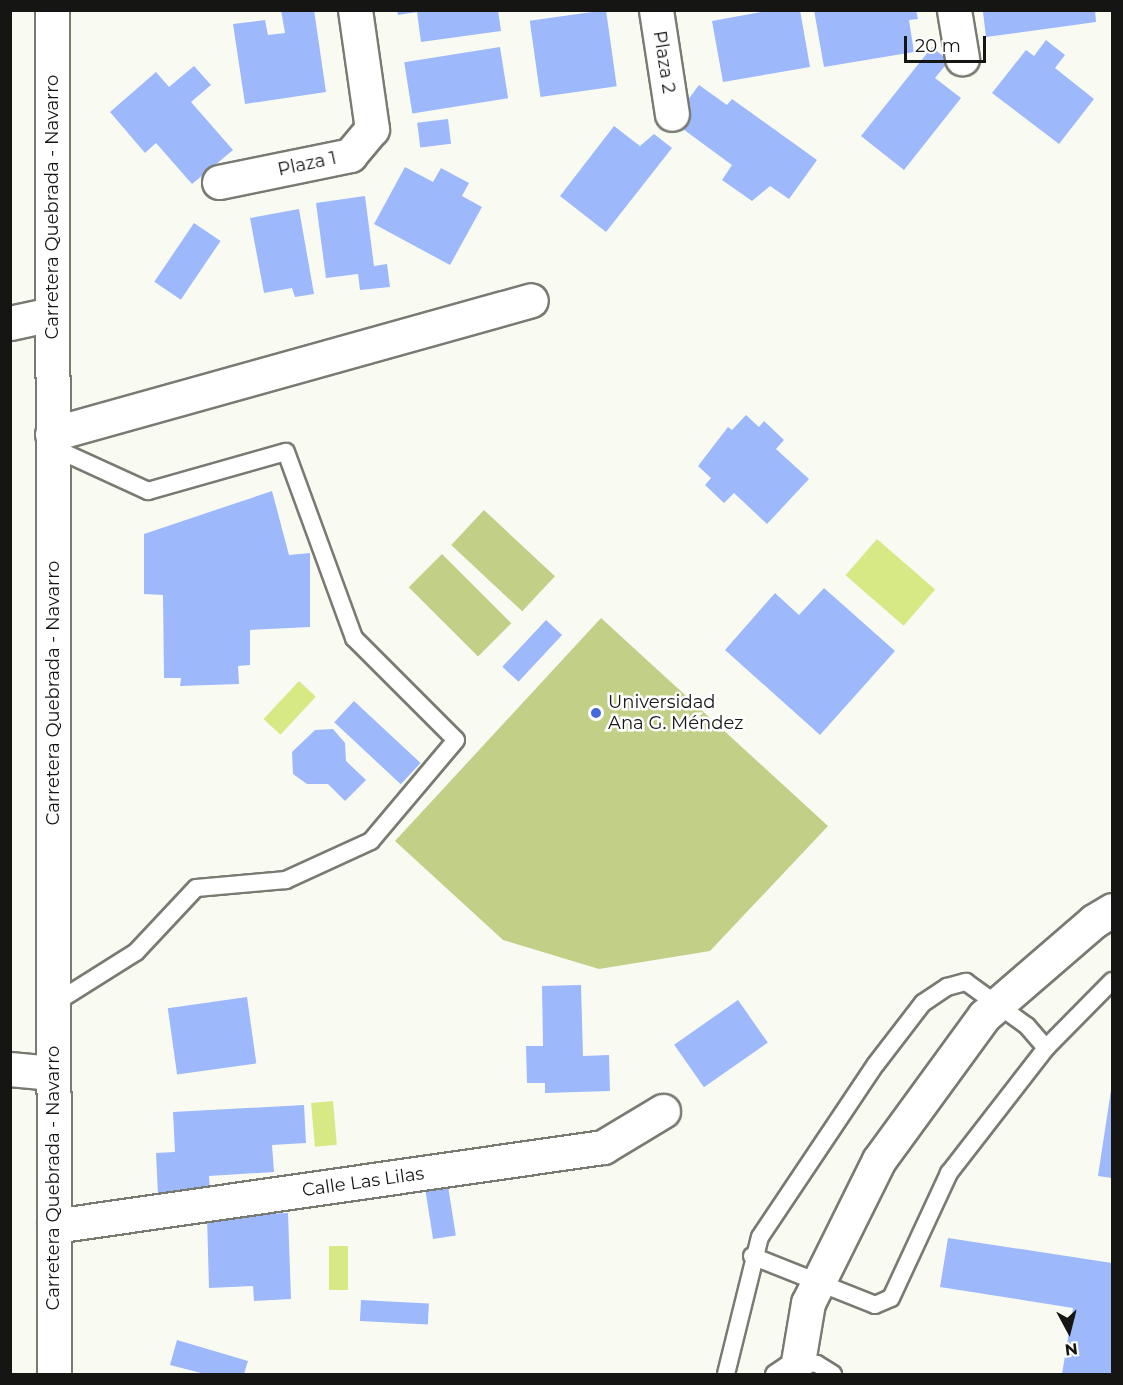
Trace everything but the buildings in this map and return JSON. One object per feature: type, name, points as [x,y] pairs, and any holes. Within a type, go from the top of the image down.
[{"type":"street","name":"Carretera Quebrada - Navarro","points":[[52,10],[54,1374]]},
{"type":"street","name":"Plaza 1","points":[[219,182],[350,155],[372,129],[355,10]]},
{"type":"street","name":"Plaza 2","points":[[656,10],[672,114]]},
{"type":"street","points":[[954,10],[962,58]]},
{"type":"street","points":[[52,440],[531,300]]},
{"type":"street","points":[[10,323],[52,314]]},
{"type":"street","points":[[786,1368],[808,1303],[879,1160],[997,1003],[1094,921],[1113,910]]},
{"type":"street","points":[[10,1069],[52,1073]]},
{"type":"street","name":"Calle Las Lilas","points":[[54,1226],[603,1147],[663,1111]]},
{"type":"lane","points":[[52,440],[148,491],[286,452],[354,638],[456,740],[371,841],[286,880],[196,888],[136,952],[52,1005]]},
{"type":"lane","points":[[752,1256],[875,1305],[891,1298],[949,1173],[1046,1048],[1113,981]]},
{"type":"lane","points":[[726,1374],[752,1256],[760,1237],[876,1064],[923,1003],[947,987],[966,982],[997,1003],[1046,1048]]},
{"type":"lane","points":[[786,1368],[817,1364],[833,1374]]},
{"type":"shaded area","points":[[484,510],[555,576],[522,611],[451,545]]},
{"type":"shaded area","points":[[877,539],[935,590],[904,626],[846,575]]},
{"type":"shaded area","points":[[442,554],[511,623],[478,657],[409,587]]},
{"type":"shaded area","points":[[601,618],[828,826],[710,951],[599,969],[503,940],[395,841]]},
{"type":"shaded area","points":[[299,681],[316,697],[280,735],[264,719]]},
{"type":"shaded area","points":[[333,1101],[337,1145],[315,1147],[311,1103]]},
{"type":"shaded area","points":[[329,1246],[348,1246],[348,1290],[329,1290]]},
{"type":"place","name":"Universidad Ana G. Méndez","points":[[596,713]]}]
